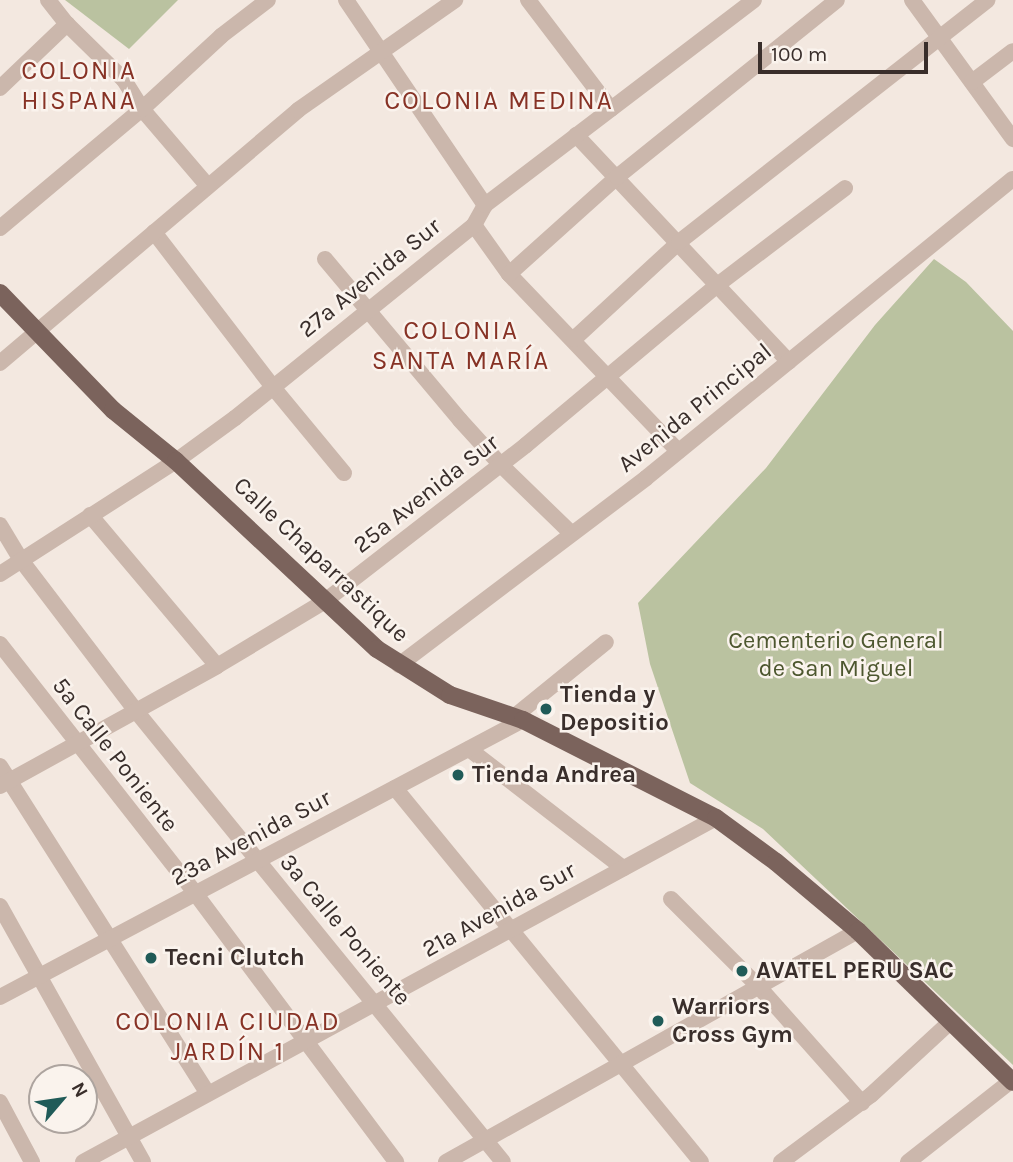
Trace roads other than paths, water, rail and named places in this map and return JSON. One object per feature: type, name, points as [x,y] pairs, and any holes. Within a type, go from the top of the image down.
[{"type":"main road","name":"Calle Chaparrastique","points":[[0,293],[35,333],[113,410],[176,461],[325,601],[399,665],[450,695],[519,718],[716,818],[776,862],[858,931],[1012,1082]]},
{"type":"street","points":[[48,0],[67,24],[124,80],[142,109],[207,185]]},
{"type":"street","points":[[0,228],[142,109],[222,36],[268,0]]},
{"type":"street","points":[[346,0],[485,205]]},
{"type":"street","points":[[0,363],[298,110],[455,0]]},
{"type":"street","points":[[528,0],[611,109]]},
{"type":"street","name":"27a Avenida Sur","points":[[0,574],[176,461],[474,225],[485,205],[754,0]]},
{"type":"street","points":[[509,274],[617,177],[837,0]]},
{"type":"street","points":[[912,0],[1013,139]]},
{"type":"street","points":[[574,339],[679,242],[988,0]]},
{"type":"street","points":[[0,88],[67,24]]},
{"type":"street","points":[[972,82],[1013,51]]},
{"type":"street","points":[[576,135],[789,362]]},
{"type":"street","name":"Avenida Principal","points":[[399,665],[678,451],[1013,179]]},
{"type":"street","name":"25a Avenida Sur","points":[[5,783],[217,666],[325,601],[500,465],[716,286],[845,188]]},
{"type":"street","points":[[474,225],[509,274],[574,339],[678,451]]},
{"type":"street","points":[[154,232],[272,386],[344,474]]},
{"type":"street","points":[[325,259],[500,465],[571,533]]},
{"type":"street","points":[[90,515],[217,666]]},
{"type":"street","name":"3a Calle Poniente","points":[[0,525],[20,560],[136,711],[503,1162]]},
{"type":"street","name":"23a Avenida Sur","points":[[0,998],[469,749],[519,718],[606,642]]},
{"type":"street","name":"5a Calle Poniente","points":[[0,644],[195,893],[396,1162]]},
{"type":"street","points":[[469,749],[623,869]]},
{"type":"street","points":[[0,766],[5,783],[111,937],[208,1094]]},
{"type":"street","points":[[395,788],[701,1162]]},
{"type":"street","name":"21a Avenida Sur","points":[[83,1162],[716,818]]},
{"type":"street","points":[[671,899],[759,987],[862,1102]]},
{"type":"street","points":[[0,906],[143,1162]]},
{"type":"street","points":[[446,1162],[858,931]]},
{"type":"street","points":[[781,1162],[862,1102],[950,1022]]},
{"type":"street","points":[[908,1162],[1012,1082]]},
{"type":"street","points":[[0,1102],[32,1162]]},
{"type":"place","name":"Tienda y Depositio","points":[[546,709]]},
{"type":"place","name":"Tienda Andrea","points":[[458,775]]},
{"type":"place","name":"Tecni Clutch","points":[[151,958]]},
{"type":"place","name":"AVATEL PERU SAC","points":[[742,971]]},
{"type":"place","name":"Warriors Cross Gym","points":[[658,1021]]},
{"type":"district","name":"COLONIA HISPANA","points":[[79,86]]},
{"type":"district","name":"COLONIA MEDINA","points":[[499,101]]},
{"type":"district","name":"COLONIA SANTA MARÍA","points":[[461,346]]},
{"type":"district","name":"COLONIA CIUDAD JARDÍN 1","points":[[228,1037]]},
{"type":"park label","name":"Cementerio General de San Miguel","points":[[836,655]]}]
